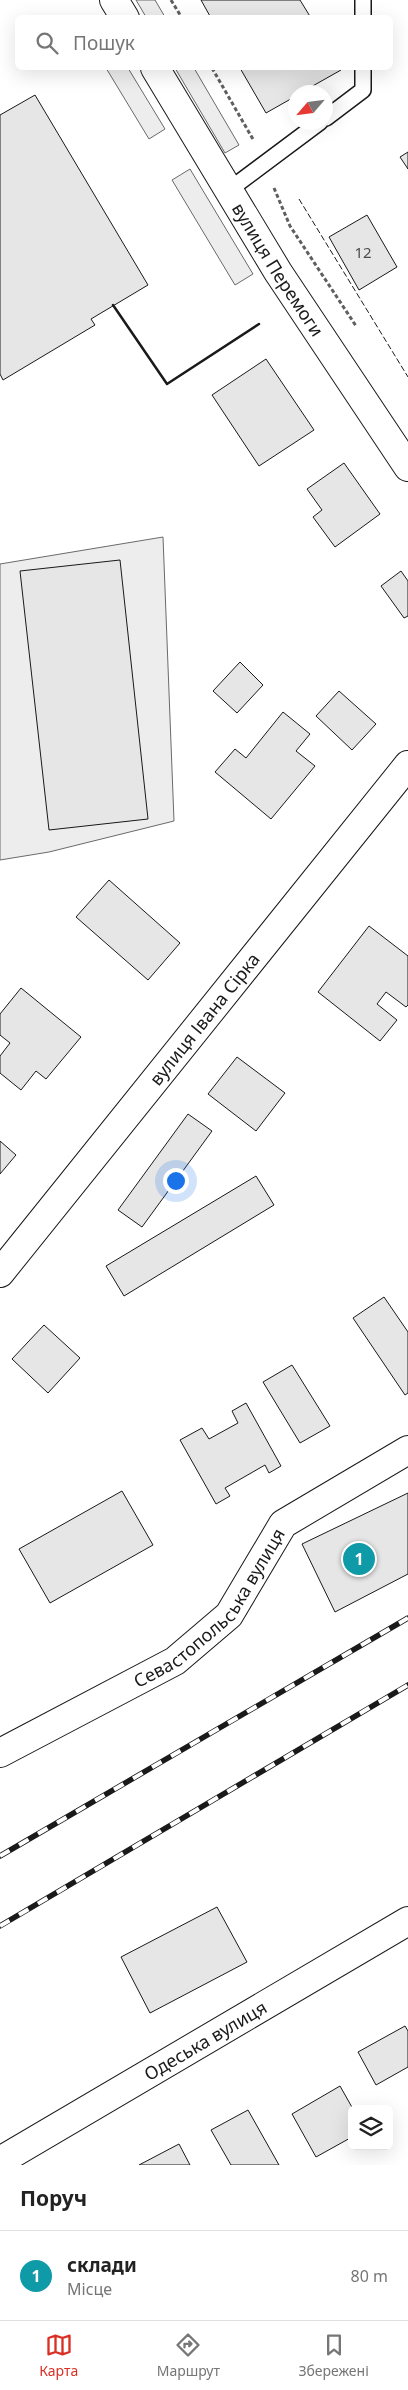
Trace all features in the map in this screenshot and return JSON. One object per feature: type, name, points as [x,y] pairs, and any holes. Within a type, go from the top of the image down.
[{"type":"street","points":[[114,0],[123,15]]},
{"type":"street","name":"вулиця Перемоги","points":[[156,70],[278,272],[408,467]]},
{"type":"street","name":"вулиця Івана Сірка","points":[[0,1273],[408,765]]},
{"type":"street","name":"Севастопольська вулиця","points":[[0,1753],[175,1661],[228,1615],[283,1524],[408,1450]]},
{"type":"street","name":"Одеська вулиця","points":[[0,2161],[408,1921]]},
{"type":"lane","points":[[363,0],[363,15]]},
{"type":"lane","points":[[333,113],[363,90],[363,70]]},
{"type":"lane","points":[[229,190],[309,130]]},
{"type":"path","points":[[172,0],[180,15]]},
{"type":"path","points":[[213,70],[248,129],[290,226],[360,333]]},
{"type":"shaded area","points":[[136,0],[155,0],[164,15],[145,15]]},
{"type":"shaded area","points":[[107,70],[129,70],[165,129],[149,139]]},
{"type":"shaded area","points":[[176,70],[195,70],[239,145],[225,153]]},
{"type":"shaded area","points":[[190,169],[253,274],[235,285],[172,180]]},
{"type":"shaded area","points":[[163,537],[174,821],[49,852],[0,860],[0,564]]},
{"type":"building","points":[[201,0],[300,0],[309,15],[209,15]]},
{"type":"building","points":[[241,70],[341,70],[314,85],[288,85],[288,101],[266,113]]},
{"type":"building","points":[[35,95],[148,285],[91,319],[95,325],[3,380],[0,374],[0,115]]},
{"type":"building","points":[[408,152],[408,169],[400,157]]},
{"type":"building","points":[[367,215],[397,267],[359,290],[329,237]]},
{"type":"building","points":[[266,359],[314,430],[259,466],[212,395]]},
{"type":"building","points":[[344,463],[380,514],[335,547],[313,517],[322,510],[307,489]]},
{"type":"building","points":[[120,560],[148,819],[49,830],[20,571]]},
{"type":"building","points":[[401,571],[408,581],[408,616],[404,618],[381,586]]},
{"type":"building","points":[[240,662],[263,685],[237,713],[213,691]]},
{"type":"building","points":[[339,691],[376,724],[352,750],[316,716]]},
{"type":"building","points":[[283,712],[310,734],[296,751],[315,766],[271,819],[215,772],[235,749],[246,758]]},
{"type":"building","points":[[109,880],[180,943],[148,980],[76,917]]},
{"type":"building","points":[[369,926],[408,956],[408,1005],[406,1007],[386,992],[377,1004],[397,1020],[380,1041],[318,992]]},
{"type":"building","points":[[21,988],[81,1037],[46,1079],[36,1071],[21,1090],[0,1073],[0,1056],[10,1043],[0,1035],[0,1014]]},
{"type":"building","points":[[237,1057],[285,1093],[256,1131],[208,1094]]},
{"type":"building","points":[[188,1114],[212,1131],[142,1227],[118,1210]]},
{"type":"building","points":[[0,1141],[16,1155],[0,1174]]},
{"type":"building","points":[[256,1176],[274,1205],[124,1296],[106,1266]]},
{"type":"building","points":[[384,1297],[408,1332],[408,1393],[405,1395],[353,1318]]},
{"type":"building","points":[[44,1325],[80,1358],[48,1393],[12,1359]]},
{"type":"building","points":[[292,1365],[330,1426],[300,1443],[263,1382]]},
{"type":"building","points":[[246,1403],[281,1466],[269,1473],[265,1465],[225,1488],[230,1496],[216,1504],[180,1440],[202,1428],[209,1439],[238,1423],[232,1411]]},
{"type":"building","points":[[122,1491],[153,1545],[50,1603],[19,1549]]},
{"type":"building","points":[[408,1493],[408,1574],[335,1612],[302,1544]]},
{"type":"building","points":[[217,1907],[247,1962],[150,2013],[121,1957]]},
{"type":"building","points":[[405,2026],[408,2031],[408,2067],[376,2085],[358,2052]]},
{"type":"building","points":[[340,2086],[351,2105],[348,2105],[348,2139],[316,2157],[292,2114]]},
{"type":"building","points":[[248,2110],[279,2165],[231,2165],[211,2130]]},
{"type":"building","points":[[179,2144],[190,2165],[139,2165]]},
{"type":"railway","points":[[0,1856],[408,1618]]},
{"type":"railway","points":[[0,1926],[408,1685]]},
{"type":"fence","points":[[299,199],[408,377]]},
{"type":"wall","points":[[113,305],[167,384],[259,324]]},
{"type":"place","name":"склади","points":[[359,1559]]}]
